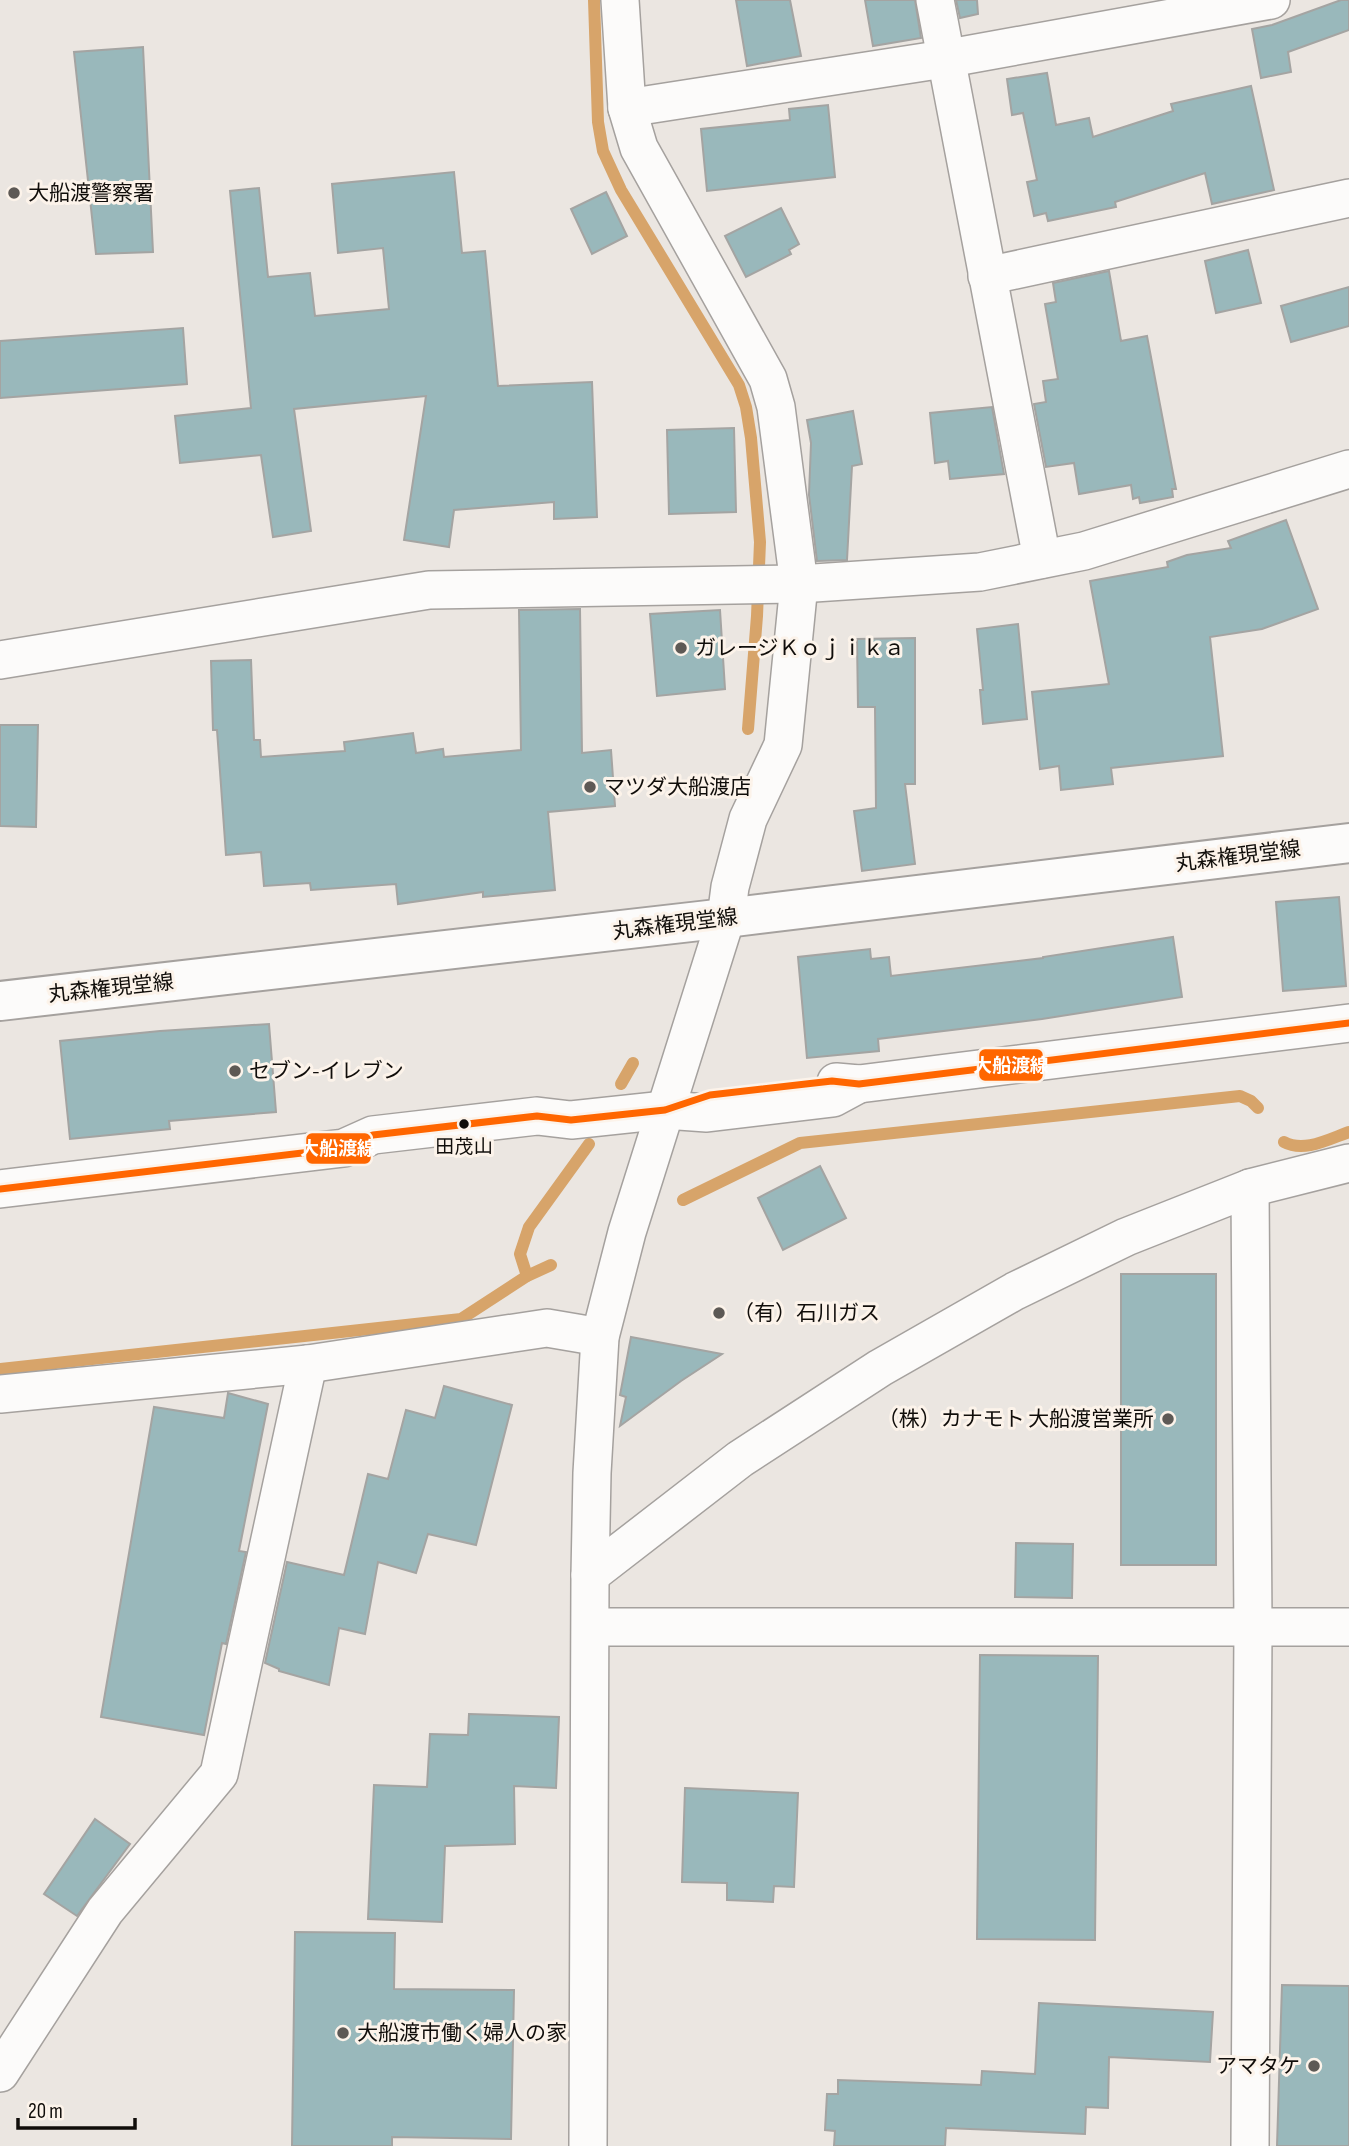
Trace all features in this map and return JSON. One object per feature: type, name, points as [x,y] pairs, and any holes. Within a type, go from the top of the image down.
[{"type":"main road","name":"丸森権現堂線","points":[[0,1001],[1349,843]]},
{"type":"street","points":[[588,2146],[590,1575],[592,1474],[600,1337],[627,1232],[726,918],[730,887],[748,819],[783,745],[772,585],[776,407],[768,379],[639,148],[627,108],[620,0]]},
{"type":"street","points":[[935,0],[944,59],[1042,559]]},
{"type":"street","points":[[627,108],[944,59],[1271,0]]},
{"type":"street","points":[[987,276],[1349,198]]},
{"type":"street","points":[[0,660],[429,590],[772,585],[980,572],[1084,551],[1349,468]]},
{"type":"street","points":[[0,1189],[344,1148],[373,1135],[537,1116],[571,1121],[665,1110],[710,1095],[832,1081],[859,1084],[1349,1023]]},
{"type":"street","points":[[590,1575],[740,1459],[880,1368],[1014,1291],[1114,1243],[1250,1188],[1349,1163]]},
{"type":"street","points":[[1250,1188],[1253,1627],[1250,2146]]},
{"type":"street","points":[[0,1394],[308,1364],[547,1328],[600,1337]]},
{"type":"street","points":[[0,2073],[104,1910],[219,1774],[308,1364]]},
{"type":"street","points":[[591,1627],[1349,1627]]},
{"type":"building","points":[[736,0],[790,0],[801,56],[747,66]]},
{"type":"building","points":[[865,0],[915,0],[921,38],[873,46]]},
{"type":"building","points":[[956,0],[977,0],[978,14],[960,18]]},
{"type":"building","points":[[1341,0],[1349,0],[1349,30],[1288,52],[1291,72],[1261,78],[1252,29],[1272,25]]},
{"type":"building","points":[[143,47],[153,252],[96,254],[74,52]]},
{"type":"building","points":[[1047,73],[1056,125],[1089,118],[1093,137],[1173,111],[1171,104],[1251,86],[1274,190],[1212,204],[1205,173],[1115,202],[1116,207],[1048,221],[1046,213],[1034,216],[1027,182],[1037,180],[1023,113],[1012,115],[1007,79]]},
{"type":"building","points":[[828,105],[835,177],[707,191],[701,129],[790,120],[789,109]]},
{"type":"building","points":[[454,172],[462,253],[485,251],[498,386],[592,382],[597,517],[554,519],[554,502],[454,510],[449,547],[404,540],[426,396],[294,409],[311,531],[273,537],[261,455],[180,463],[175,416],[251,408],[230,191],[259,188],[268,277],[310,273],[315,316],[389,309],[383,248],[338,253],[332,184]]},
{"type":"building","points":[[606,192],[627,236],[592,254],[571,209]]},
{"type":"building","points":[[781,208],[799,244],[789,250],[791,254],[746,277],[725,236]]},
{"type":"building","points":[[1248,250],[1261,303],[1216,313],[1205,261]]},
{"type":"building","points":[[1109,271],[1121,341],[1147,336],[1176,489],[1172,489],[1173,497],[1140,503],[1139,497],[1133,499],[1131,485],[1079,494],[1074,463],[1046,467],[1034,404],[1046,402],[1043,381],[1058,379],[1045,304],[1056,302],[1053,283]]},
{"type":"building","points":[[1349,287],[1349,326],[1291,342],[1281,306]]},
{"type":"building","points":[[183,328],[187,384],[0,398],[0,341]]},
{"type":"building","points":[[992,407],[1004,474],[950,479],[948,461],[935,463],[930,413]]},
{"type":"building","points":[[853,411],[862,464],[852,466],[847,560],[817,561],[809,495],[811,443],[807,420]]},
{"type":"building","points":[[734,428],[736,512],[669,514],[667,430]]},
{"type":"building","points":[[1286,520],[1318,609],[1262,629],[1210,637],[1223,756],[1111,768],[1113,784],[1061,790],[1059,766],[1040,769],[1032,692],[1109,684],[1090,581],[1168,567],[1167,562],[1187,555],[1231,548],[1228,541]]},
{"type":"building","points":[[580,609],[582,753],[611,750],[615,806],[548,812],[555,890],[483,897],[483,892],[398,904],[396,884],[311,890],[310,883],[264,886],[261,852],[226,855],[217,730],[213,730],[211,661],[251,660],[254,740],[260,740],[261,757],[345,751],[344,742],[413,733],[416,753],[443,749],[444,757],[521,750],[519,610]]},
{"type":"building","points":[[720,610],[725,689],[657,696],[650,614]]},
{"type":"building","points":[[1018,624],[1027,719],[983,724],[980,690],[983,690],[977,629]]},
{"type":"building","points":[[915,638],[915,784],[905,784],[915,864],[862,871],[854,811],[876,808],[875,707],[858,707],[857,639]]},
{"type":"building","points":[[0,725],[38,725],[36,827],[0,826]]},
{"type":"building","points":[[1339,897],[1346,986],[1283,991],[1276,902]]},
{"type":"building","points":[[1173,937],[1182,997],[1042,1019],[878,1039],[879,1051],[807,1058],[798,957],[870,949],[871,959],[889,957],[891,976],[1043,958]]},
{"type":"building","points":[[269,1024],[276,1112],[169,1121],[170,1129],[70,1139],[60,1041]]},
{"type":"building","points":[[820,1166],[846,1218],[783,1250],[758,1198]]},
{"type":"building","name":"（株）カナモト 大船渡営業所","points":[[1121,1274],[1216,1274],[1216,1565],[1121,1565]]},
{"type":"building","points":[[631,1337],[722,1354],[620,1426],[626,1397],[620,1395]]},
{"type":"building","points":[[444,1386],[512,1405],[476,1545],[428,1534],[416,1573],[378,1562],[365,1634],[339,1628],[329,1685],[279,1671],[265,1663],[287,1562],[344,1575],[368,1474],[388,1479],[406,1410],[435,1418]]},
{"type":"building","points":[[228,1393],[268,1404],[239,1551],[246,1552],[226,1644],[222,1643],[204,1735],[101,1717],[154,1407],[224,1418]]},
{"type":"building","points":[[1016,1543],[1073,1544],[1072,1598],[1015,1597]]},
{"type":"building","points":[[980,1655],[1098,1656],[1095,1940],[977,1939]]},
{"type":"building","points":[[469,1714],[559,1717],[556,1788],[514,1786],[515,1844],[445,1846],[442,1922],[368,1919],[374,1785],[427,1787],[430,1734],[468,1735]]},
{"type":"building","points":[[685,1788],[798,1793],[794,1887],[774,1886],[773,1902],[727,1900],[727,1883],[682,1882]]},
{"type":"building","points":[[95,1819],[130,1844],[77,1916],[44,1894]]},
{"type":"building","name":"大船渡市働く婦人の家","points":[[295,1932],[395,1933],[394,1989],[514,1990],[511,2139],[392,2137],[392,2146],[292,2146]]},
{"type":"building","name":"アマタケ","points":[[1282,1985],[1349,1986],[1349,2146],[1277,2146]]},
{"type":"building","points":[[1039,2003],[1213,2012],[1210,2062],[1109,2057],[1108,2108],[1086,2107],[1085,2134],[946,2128],[945,2146],[834,2146],[835,2131],[825,2130],[827,2094],[838,2094],[838,2080],[981,2085],[982,2071],[1035,2074]]},
{"type":"waterway","points":[[594,0],[598,122],[603,151],[621,190],[739,385],[746,407],[760,542],[748,729]]},
{"type":"waterway","points":[[621,1084],[633,1063]]},
{"type":"waterway","points":[[683,1200],[800,1143],[1240,1096],[1258,1108]]},
{"type":"waterway","points":[[1284,1142],[1308,1146],[1349,1132]]},
{"type":"waterway","points":[[527,1276],[520,1254],[529,1227],[589,1144]]},
{"type":"waterway","points":[[0,1369],[461,1319],[527,1276],[551,1265]]},
{"type":"transit line","name":"大船渡線","points":[[0,1189],[344,1148],[373,1135],[537,1116],[571,1120],[665,1110],[710,1095],[832,1081],[859,1084],[1349,1023]]},
{"type":"place","name":"大船渡警察署","points":[[14,193]]},
{"type":"place","name":"ガレージＫｏｊｉｋａ","points":[[681,648]]},
{"type":"place","name":"マツダ大船渡店","points":[[590,787]]},
{"type":"place","name":"セブン-イレブン","points":[[235,1071]]},
{"type":"place","name":"田茂山","points":[[464,1124]]},
{"type":"place","name":"（有）石川ガス","points":[[719,1313]]},
{"type":"place","name":"（株）カナモト 大船渡営業所","points":[[1168,1419]]},
{"type":"place","name":"大船渡市働く婦人の家","points":[[343,2033]]},
{"type":"place","name":"アマタケ","points":[[1314,2066]]}]
